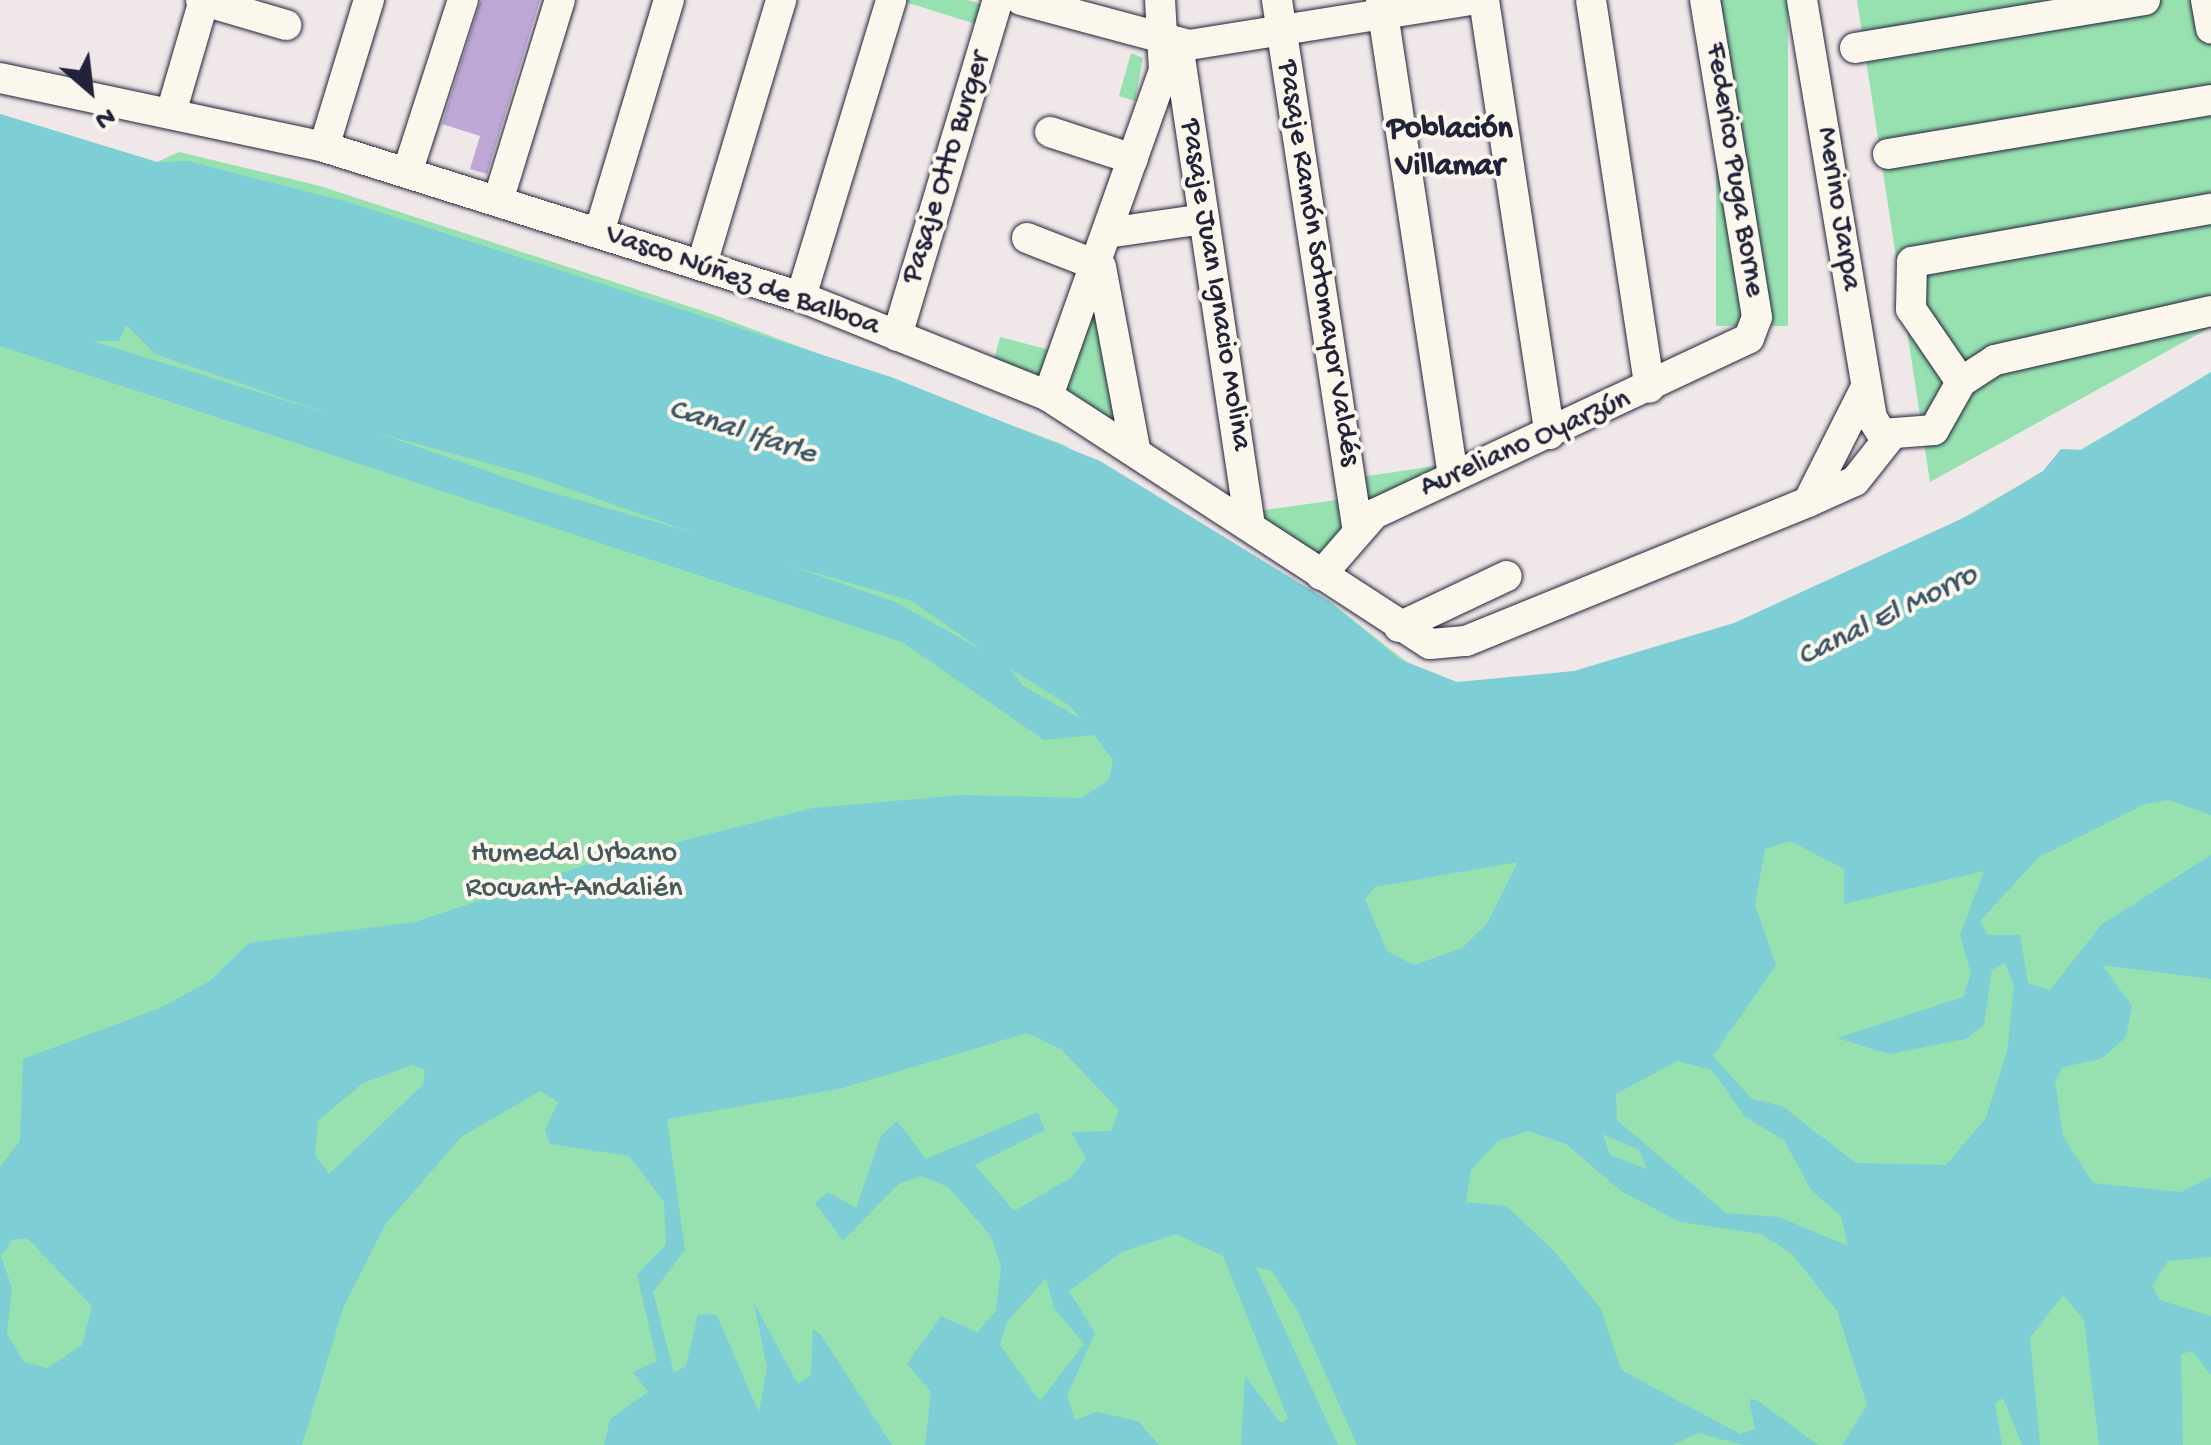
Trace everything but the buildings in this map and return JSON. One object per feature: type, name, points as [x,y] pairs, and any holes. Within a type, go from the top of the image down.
[{"type":"street","points":[[172,113],[203,0],[286,25]]},
{"type":"street","points":[[324,147],[369,0]]},
{"type":"street","points":[[407,172],[463,0]]},
{"type":"street","points":[[498,201],[560,0]]},
{"type":"street","points":[[600,232],[670,0]]},
{"type":"street","points":[[702,264],[781,0]]},
{"type":"street","points":[[801,297],[891,0]]},
{"type":"street","name":"Pasaje Otto Burger","points":[[897,336],[998,0]]},
{"type":"street","name":"Pasaje Juan Ignacio Molina","points":[[1160,0],[1173,44],[1204,219],[1250,526]]},
{"type":"street","name":"Pasaje Ramón Sotomayor Valdés","points":[[1277,0],[1357,526]]},
{"type":"street","points":[[1038,3],[1173,44],[1282,30],[1382,7],[1469,0]]},
{"type":"street","points":[[1484,0],[1550,434]]},
{"type":"street","points":[[1590,0],[1650,388]]},
{"type":"street","name":"Federico Puga Borne","points":[[1705,0],[1757,318],[1750,338]]},
{"type":"street","name":"Merino Jarpa","points":[[1802,0],[1866,388],[1881,428]]},
{"type":"street","points":[[1856,48],[2145,0]]},
{"type":"street","points":[[2206,0],[2211,29]]},
{"type":"street","points":[[1382,7],[1454,477]]},
{"type":"street","points":[[1048,396],[1173,44]]},
{"type":"street","name":"Vasco Núñez de Balboa","points":[[0,78],[324,147],[801,297],[1048,396],[1135,448],[1410,633]]},
{"type":"street","points":[[1888,154],[2211,100]]},
{"type":"street","points":[[1050,132],[1133,159]]},
{"type":"street","points":[[1962,382],[1911,309],[1912,262],[2211,209]]},
{"type":"street","points":[[1027,238],[1102,247],[1204,219]]},
{"type":"street","points":[[1102,247],[1135,448]]},
{"type":"street","points":[[1410,633],[1466,641],[1856,481],[1881,428],[1934,430],[1962,382],[2018,352],[2141,334],[2211,311]]},
{"type":"street","name":"Aureliano Oyarzún","points":[[1321,574],[1357,526],[1750,338]]},
{"type":"street","points":[[1808,502],[1866,388]]},
{"type":"street","points":[[1410,633],[1507,576]]},
{"type":"green space","points":[[899,0],[968,0],[988,6],[982,26]]},
{"type":"green space","points":[[1716,0],[1788,0],[1788,326],[1716,326]]},
{"type":"green space","points":[[1857,0],[2211,0],[2211,327],[1930,482]]},
{"type":"green space","points":[[1131,53],[1143,58],[1135,101],[1119,96]]},
{"type":"green space","name":"Humedal Urbano Rocuant-Andalién","points":[[0,114],[157,162],[179,152],[320,186],[709,313],[1062,444],[1329,601],[1418,671],[1457,682],[1428,693],[1572,676],[1712,640],[1873,570],[2211,374],[2211,1445],[0,1445]]},
{"type":"green space","points":[[1097,264],[1132,444],[1051,396]]},
{"type":"green space","points":[[1000,337],[1062,353],[1047,394],[991,371]]},
{"type":"green space","points":[[1448,464],[1366,514],[1354,478]]},
{"type":"green space","points":[[1351,498],[1355,525],[1320,572],[1250,512]]},
{"type":"water","name":"Humedal Urbano Rocuant-Andalién","points":[[0,114],[157,162],[188,161],[351,203],[891,377],[1100,461],[1329,601],[1399,659],[1457,682],[1574,671],[1734,623],[1972,514],[2043,471],[2061,449],[2082,450],[2211,372],[2211,815],[2169,800],[2145,804],[2039,857],[1980,921],[1988,935],[2020,935],[2028,983],[2050,990],[2101,925],[2211,855],[2211,979],[2102,965],[2132,1006],[2126,1037],[2101,1059],[2063,1067],[2055,1081],[2063,1136],[2093,1183],[2181,1192],[2211,1177],[2211,1257],[2168,1261],[2152,1286],[2160,1300],[2211,1316],[2211,1375],[2192,1351],[2181,1354],[2183,1445],[2099,1445],[2084,1320],[2063,1295],[2030,1338],[2040,1445],[2022,1445],[2003,1398],[1995,1403],[2002,1445],[1842,1445],[1867,1405],[1837,1311],[1792,1254],[1761,1234],[1680,1222],[1621,1191],[1566,1144],[1528,1131],[1498,1141],[1471,1170],[1466,1202],[1506,1206],[1553,1250],[1601,1309],[1621,1370],[1740,1434],[1755,1429],[1749,1399],[1757,1400],[1818,1445],[1743,1445],[1698,1433],[1673,1445],[1357,1445],[1298,1312],[1272,1271],[1256,1267],[1338,1445],[1241,1445],[1245,1376],[1281,1423],[1288,1419],[1223,1256],[1176,1234],[1122,1252],[1069,1291],[1095,1333],[1067,1396],[1075,1420],[1097,1412],[1138,1421],[1159,1445],[925,1445],[931,1392],[907,1364],[941,1316],[977,1332],[996,1311],[1001,1266],[991,1236],[948,1187],[921,1176],[899,1184],[843,1241],[815,1203],[828,1192],[856,1208],[881,1136],[897,1121],[926,1159],[1038,1112],[1045,1130],[975,1165],[1014,1211],[1072,1177],[1086,1158],[1071,1132],[1111,1131],[1119,1110],[1061,1049],[1027,1033],[839,1089],[667,1119],[685,1250],[653,1292],[674,1373],[686,1366],[698,1314],[717,1315],[759,1413],[767,1367],[754,1303],[798,1384],[811,1375],[813,1329],[821,1335],[892,1445],[604,1445],[610,1419],[648,1392],[633,1372],[657,1361],[637,1275],[666,1244],[664,1202],[629,1156],[550,1144],[545,1130],[558,1102],[540,1091],[461,1137],[385,1225],[343,1308],[302,1445],[0,1445],[0,1167],[20,1141],[23,1059],[160,1008],[210,981],[249,943],[415,922],[579,867],[813,808],[962,795],[1082,798],[1109,779],[1113,760],[1094,735],[1044,740],[902,642],[0,346]],"holes":[[[126,325],[155,354],[329,414],[92,341],[119,341]],[[378,433],[533,476],[691,532],[536,488]],[[788,565],[912,601],[982,650],[895,602]],[[1009,668],[1070,706],[1081,719],[1023,686]],[[1790,841],[1844,869],[1844,904],[1984,871],[1960,935],[1971,974],[1963,997],[1837,1038],[1889,1054],[1966,1039],[1984,1025],[1992,970],[2005,963],[2014,986],[2007,1051],[1986,1118],[1946,1165],[1856,1163],[1782,1106],[1752,1099],[1713,1056],[1776,965],[1755,905],[1765,849]],[[1518,862],[1487,924],[1462,948],[1414,965],[1387,951],[1365,899],[1375,887]],[[1677,1061],[1712,1070],[1745,1117],[1784,1140],[1811,1190],[1841,1216],[1848,1246],[1779,1217],[1726,1213],[1617,1120],[1616,1094]],[[412,1065],[425,1070],[423,1085],[329,1174],[315,1155],[318,1121],[363,1083]],[[1603,1134],[1639,1150],[1647,1169],[1610,1155]],[[27,1238],[92,1306],[82,1345],[47,1368],[24,1362],[7,1334],[12,1288],[1,1256],[12,1240]],[[1046,1278],[1054,1308],[1084,1344],[1040,1401],[1000,1345],[1007,1322]]]},
{"type":"district","name":"Población Villamar","points":[[1450,150]]},
{"type":"water label","name":"Canal Ifarle","points":[[742,433]]},
{"type":"water label","name":"Canal El Morro","points":[[1888,617]]}]
